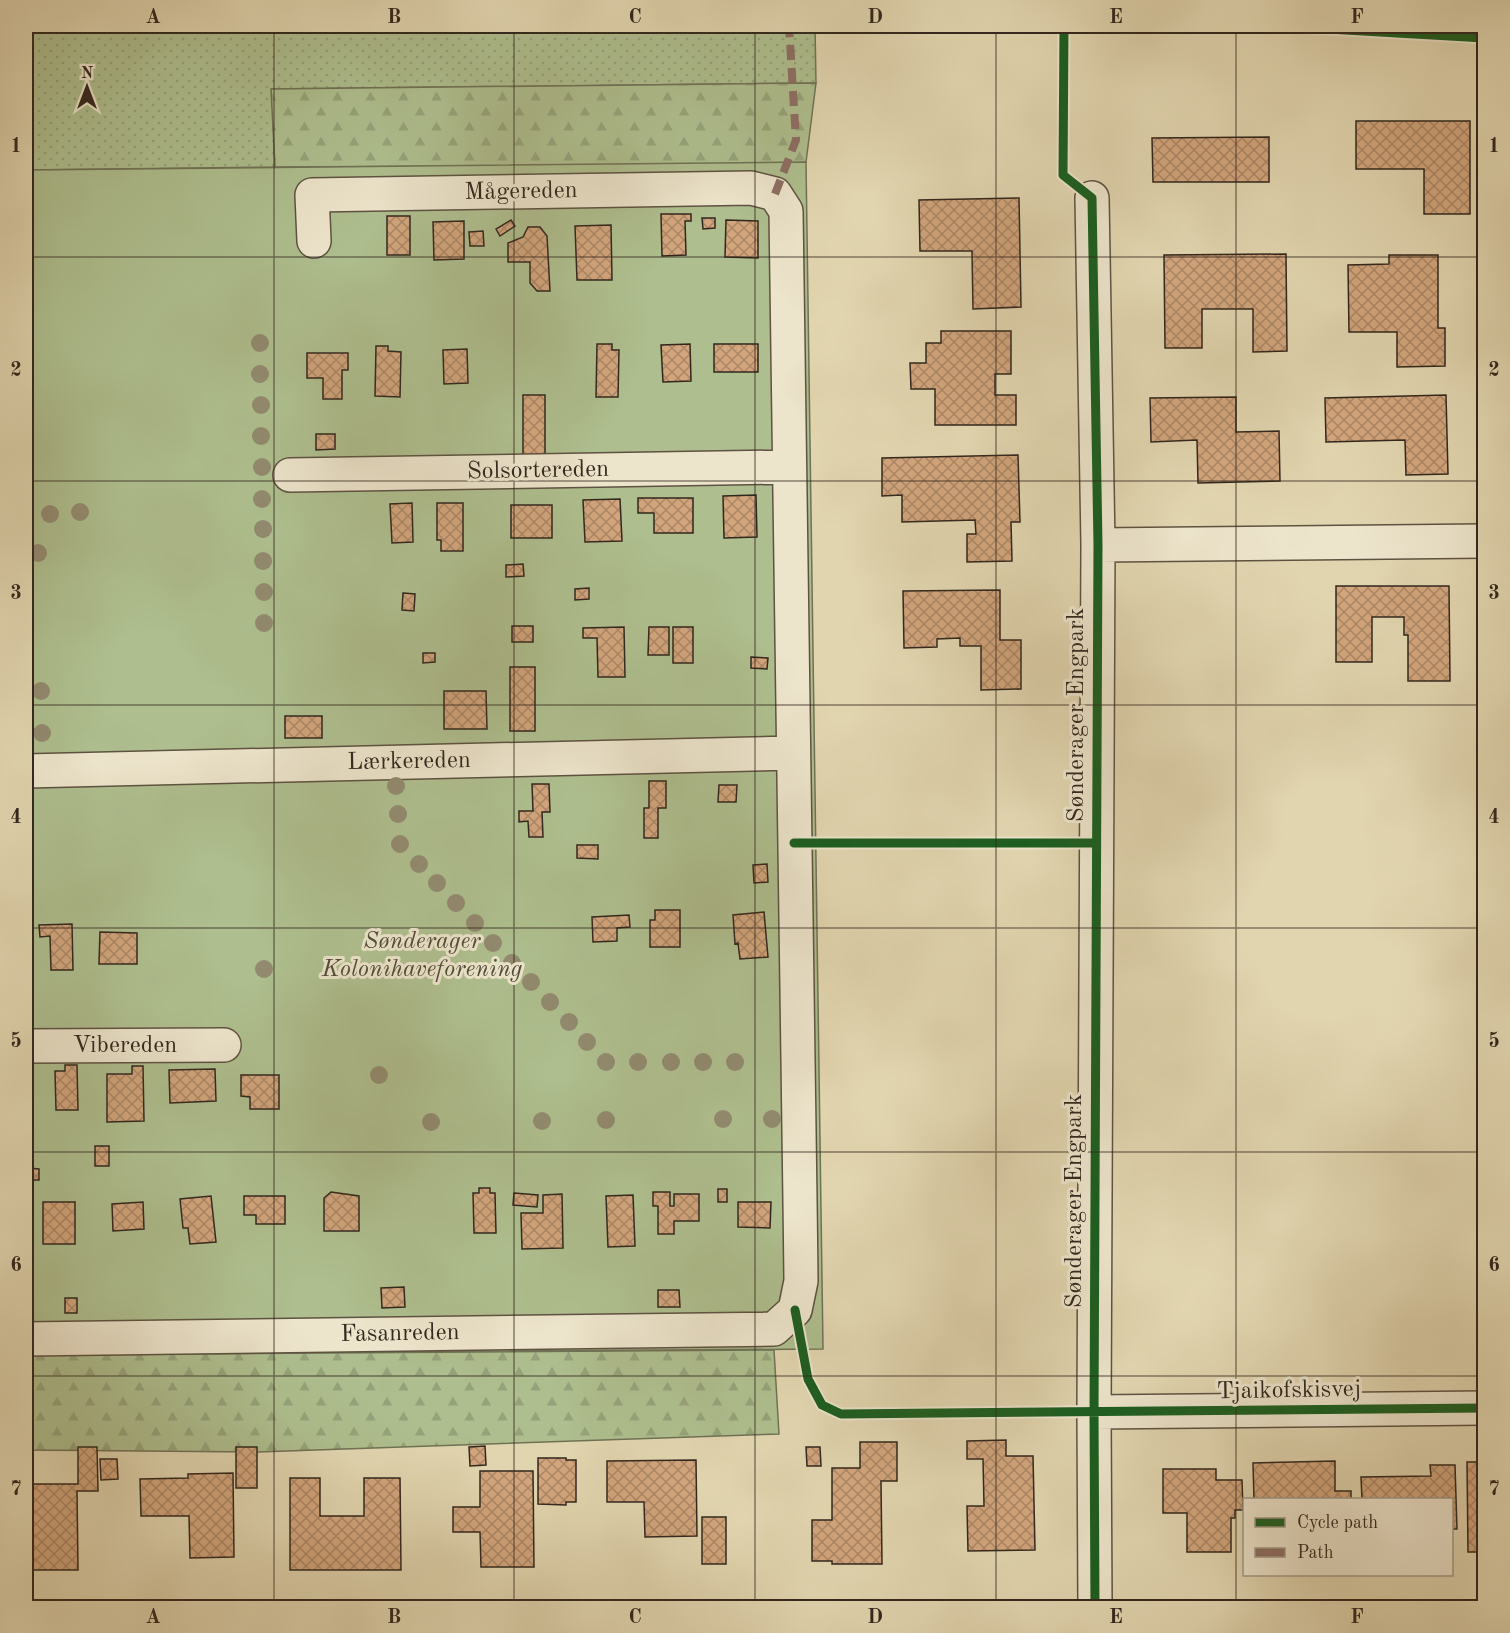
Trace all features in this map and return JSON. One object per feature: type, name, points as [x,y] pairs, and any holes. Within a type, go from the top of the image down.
[{"type":"street","name":"Mågereden","points":[[314,241],[312,195],[752,188],[775,194],[786,211],[787,467]]},
{"type":"street","name":"Sønderager Engpark","points":[[1092,198],[1098,545],[1095,1608]]},
{"type":"street","name":"Solsortereden","points":[[290,475],[787,467]]},
{"type":"street","points":[[787,467],[792,753]]},
{"type":"street","points":[[1098,545],[1485,541]]},
{"type":"street","name":"Lærkereden","points":[[26,771],[792,753]]},
{"type":"street","name":"Fasanreden","points":[[26,1339],[774,1329],[795,1310],[801,1281],[799,1042],[792,753]]},
{"type":"street","name":"Vibereden","points":[[26,1046],[224,1045]]},
{"type":"street","name":"Tjaikofskisvej","points":[[1094,1412],[1485,1408]]},
{"type":"green space","points":[[26,26],[815,26],[816,83],[272,89],[275,167],[26,170]]},
{"type":"green space","points":[[816,83],[806,162],[790,164],[275,167],[271,89]]},
{"type":"green space","name":"Sønderager Kolonihaveforening","points":[[806,162],[823,1349],[26,1354],[26,170]]},
{"type":"green space","points":[[774,1350],[779,1434],[258,1452],[26,1450],[26,1355]]},
{"type":"building","points":[[1356,121],[1470,121],[1470,214],[1424,214],[1424,169],[1356,169]]},
{"type":"building","points":[[1269,137],[1269,182],[1153,182],[1152,138]]},
{"type":"building","points":[[1019,198],[1021,307],[973,309],[972,251],[920,251],[919,200]]},
{"type":"building","points":[[661,214],[691,214],[691,221],[685,221],[686,255],[662,256]]},
{"type":"building","points":[[387,216],[410,216],[410,255],[387,255]]},
{"type":"building","points":[[702,218],[715,218],[715,228],[703,229]]},
{"type":"building","points":[[511,220],[515,226],[500,236],[496,229]]},
{"type":"building","points":[[726,220],[758,221],[758,258],[725,257]]},
{"type":"building","points":[[464,221],[464,259],[434,260],[433,222]]},
{"type":"building","points":[[611,225],[612,280],[577,280],[575,226]]},
{"type":"building","points":[[528,227],[540,227],[547,236],[550,291],[537,291],[530,283],[530,262],[508,262],[508,243],[523,237]]},
{"type":"building","points":[[483,231],[484,246],[470,246],[469,232]]},
{"type":"building","points":[[1286,254],[1287,351],[1253,352],[1253,309],[1202,309],[1202,348],[1165,348],[1164,255]]},
{"type":"building","points":[[1389,255],[1438,255],[1438,328],[1445,328],[1445,366],[1397,367],[1397,332],[1349,332],[1348,265],[1389,264]]},
{"type":"building","points":[[941,331],[1011,331],[1011,374],[995,374],[995,395],[1016,395],[1016,425],[935,425],[935,389],[911,389],[910,363],[926,363],[926,343],[941,343]]},
{"type":"building","points":[[597,344],[612,344],[612,350],[619,350],[618,397],[596,397]]},
{"type":"building","points":[[690,344],[691,381],[663,382],[661,345]]},
{"type":"building","points":[[714,344],[758,344],[758,372],[714,372]]},
{"type":"building","points":[[376,346],[388,346],[388,351],[401,352],[400,397],[375,396]]},
{"type":"building","points":[[467,349],[468,383],[444,384],[443,350]]},
{"type":"building","points":[[307,353],[348,353],[348,370],[342,370],[342,399],[323,399],[323,378],[307,378]]},
{"type":"building","points":[[523,395],[545,395],[545,456],[523,456]]},
{"type":"building","points":[[1446,395],[1448,474],[1406,475],[1405,440],[1326,442],[1325,398]]},
{"type":"building","points":[[1236,397],[1236,432],[1279,431],[1280,481],[1198,483],[1197,440],[1151,442],[1150,398]]},
{"type":"building","points":[[316,434],[335,434],[335,449],[316,450]]},
{"type":"building","points":[[1018,455],[1020,522],[1011,522],[1012,561],[967,562],[967,534],[976,534],[975,520],[902,522],[902,495],[882,496],[882,458]]},
{"type":"building","points":[[756,495],[757,537],[724,538],[723,496]]},
{"type":"building","points":[[638,498],[693,498],[693,533],[654,533],[654,513],[638,513]]},
{"type":"building","points":[[620,499],[622,541],[585,542],[583,500]]},
{"type":"building","points":[[412,503],[413,542],[392,543],[390,504]]},
{"type":"building","points":[[437,503],[463,503],[463,551],[441,551],[441,540],[437,540]]},
{"type":"building","points":[[511,505],[552,505],[552,538],[511,538]]},
{"type":"building","points":[[523,564],[524,576],[506,577],[506,565]]},
{"type":"building","points":[[1336,586],[1449,586],[1450,681],[1408,681],[1408,635],[1404,635],[1404,617],[1372,617],[1372,662],[1336,662]]},
{"type":"building","points":[[589,588],[589,599],[575,600],[575,589]]},
{"type":"building","points":[[1000,590],[1000,640],[1021,640],[1021,689],[981,690],[981,646],[960,646],[960,638],[937,639],[937,647],[904,648],[903,591]]},
{"type":"building","points":[[403,593],[415,594],[414,611],[402,610]]},
{"type":"building","points":[[512,626],[533,626],[533,642],[512,642]]},
{"type":"building","points":[[624,627],[625,677],[598,677],[597,638],[583,638],[583,628]]},
{"type":"building","points":[[649,627],[669,627],[669,655],[648,655]]},
{"type":"building","points":[[673,627],[693,627],[693,663],[673,663]]},
{"type":"building","points":[[423,653],[435,653],[435,662],[423,663]]},
{"type":"building","points":[[751,657],[768,658],[767,669],[751,668]]},
{"type":"building","points":[[510,667],[535,667],[535,731],[510,731]]},
{"type":"building","points":[[444,691],[486,691],[487,729],[444,729]]},
{"type":"building","points":[[285,716],[322,716],[322,738],[285,738]]},
{"type":"building","points":[[649,781],[666,781],[666,808],[658,808],[658,838],[644,838],[644,808],[649,808]]},
{"type":"building","points":[[532,784],[549,784],[550,812],[542,812],[543,837],[529,837],[528,821],[519,822],[519,811],[533,811]]},
{"type":"building","points":[[719,785],[737,785],[736,802],[718,802]]},
{"type":"building","points":[[577,845],[598,845],[598,859],[577,858]]},
{"type":"building","points":[[767,864],[768,882],[754,883],[753,865]]},
{"type":"building","points":[[655,910],[680,910],[680,947],[650,947],[650,920],[655,920]]},
{"type":"building","points":[[764,912],[768,957],[740,959],[738,943],[735,944],[733,915]]},
{"type":"building","points":[[629,915],[630,927],[617,928],[617,941],[593,942],[592,917]]},
{"type":"building","points":[[72,924],[73,970],[51,970],[50,936],[40,937],[39,925]]},
{"type":"building","points":[[100,932],[137,933],[137,964],[99,964]]},
{"type":"building","points":[[65,1065],[77,1065],[78,1110],[56,1110],[55,1071],[65,1071]]},
{"type":"building","points":[[132,1066],[143,1066],[144,1121],[107,1122],[107,1074],[132,1074]]},
{"type":"building","points":[[215,1069],[216,1101],[170,1103],[169,1070]]},
{"type":"building","points":[[241,1075],[279,1075],[279,1109],[250,1109],[250,1097],[241,1096]]},
{"type":"building","points":[[95,1146],[109,1146],[109,1166],[95,1166]]},
{"type":"building","points":[[28,1168],[39,1169],[39,1180],[28,1180]]},
{"type":"building","points":[[479,1188],[490,1188],[490,1193],[495,1193],[496,1233],[474,1233],[473,1193],[479,1193]]},
{"type":"building","points":[[718,1189],[727,1189],[727,1202],[718,1202]]},
{"type":"building","points":[[331,1192],[359,1196],[359,1231],[324,1231],[324,1198]]},
{"type":"building","points":[[653,1192],[670,1192],[670,1206],[674,1206],[674,1194],[699,1194],[699,1221],[674,1221],[674,1234],[658,1234],[658,1206],[653,1206]]},
{"type":"building","points":[[514,1193],[538,1195],[537,1207],[513,1205]]},
{"type":"building","points":[[562,1194],[563,1248],[522,1249],[521,1213],[543,1213],[543,1195]]},
{"type":"building","points":[[633,1195],[635,1246],[608,1247],[606,1196]]},
{"type":"building","points":[[211,1196],[216,1242],[190,1244],[188,1228],[183,1228],[180,1199]]},
{"type":"building","points":[[244,1196],[285,1196],[285,1224],[256,1224],[256,1215],[244,1215]]},
{"type":"building","points":[[43,1202],[75,1202],[75,1244],[43,1244]]},
{"type":"building","points":[[143,1202],[144,1229],[113,1231],[112,1204]]},
{"type":"building","points":[[738,1202],[771,1202],[770,1228],[738,1227]]},
{"type":"building","points":[[404,1287],[405,1307],[382,1308],[381,1288]]},
{"type":"building","points":[[658,1290],[679,1290],[680,1307],[658,1307]]},
{"type":"building","points":[[65,1298],[77,1298],[77,1313],[65,1313]]},
{"type":"building","points":[[1006,1440],[1006,1456],[1033,1456],[1035,1550],[968,1551],[967,1506],[984,1506],[983,1459],[967,1459],[967,1441]]},
{"type":"building","points":[[860,1442],[897,1442],[897,1481],[881,1481],[882,1564],[832,1564],[832,1561],[812,1561],[812,1520],[832,1520],[832,1468],[860,1468]]},
{"type":"building","points":[[485,1446],[486,1465],[470,1466],[469,1447]]},
{"type":"building","points":[[78,1447],[97,1447],[98,1491],[77,1491],[78,1570],[26,1570],[26,1484],[78,1484]]},
{"type":"building","points":[[236,1447],[257,1447],[257,1488],[236,1488]]},
{"type":"building","points":[[806,1447],[820,1447],[821,1466],[807,1466]]},
{"type":"building","points":[[538,1458],[576,1460],[576,1502],[566,1502],[566,1505],[538,1504]]},
{"type":"building","points":[[100,1459],[117,1459],[118,1479],[101,1480]]},
{"type":"building","points":[[696,1460],[697,1536],[645,1537],[644,1502],[607,1502],[607,1461]]},
{"type":"building","points":[[1335,1461],[1335,1491],[1351,1491],[1351,1498],[1254,1498],[1253,1463]]},
{"type":"building","points":[[1467,1462],[1484,1462],[1484,1552],[1468,1552]]},
{"type":"building","points":[[1430,1465],[1455,1465],[1457,1529],[1453,1529],[1453,1498],[1362,1498],[1361,1477],[1431,1476]]},
{"type":"building","points":[[1163,1469],[1216,1469],[1216,1480],[1242,1480],[1243,1510],[1235,1510],[1235,1518],[1231,1518],[1231,1552],[1187,1552],[1187,1513],[1163,1513]]},
{"type":"building","points":[[480,1471],[533,1471],[534,1567],[481,1567],[480,1532],[453,1532],[453,1507],[480,1507]]},
{"type":"building","points":[[233,1473],[234,1557],[190,1558],[189,1516],[141,1516],[140,1479],[188,1478],[188,1474]]},
{"type":"building","points":[[290,1478],[320,1478],[320,1516],[364,1516],[364,1478],[400,1478],[401,1570],[290,1570]]},
{"type":"building","points":[[702,1517],[726,1517],[726,1564],[702,1564]]},
{"type":"marked path","points":[[775,194],[796,140],[789,26]]},
{"type":"cycle path","points":[[1064,26],[1063,175],[1092,198],[1098,545],[1095,1608]]},
{"type":"cycle path","points":[[1276,26],[1484,38]]},
{"type":"cycle path","points":[[794,843],[1096,843]]},
{"type":"cycle path","points":[[795,1310],[808,1379],[822,1405],[841,1414],[1484,1408]]}]
